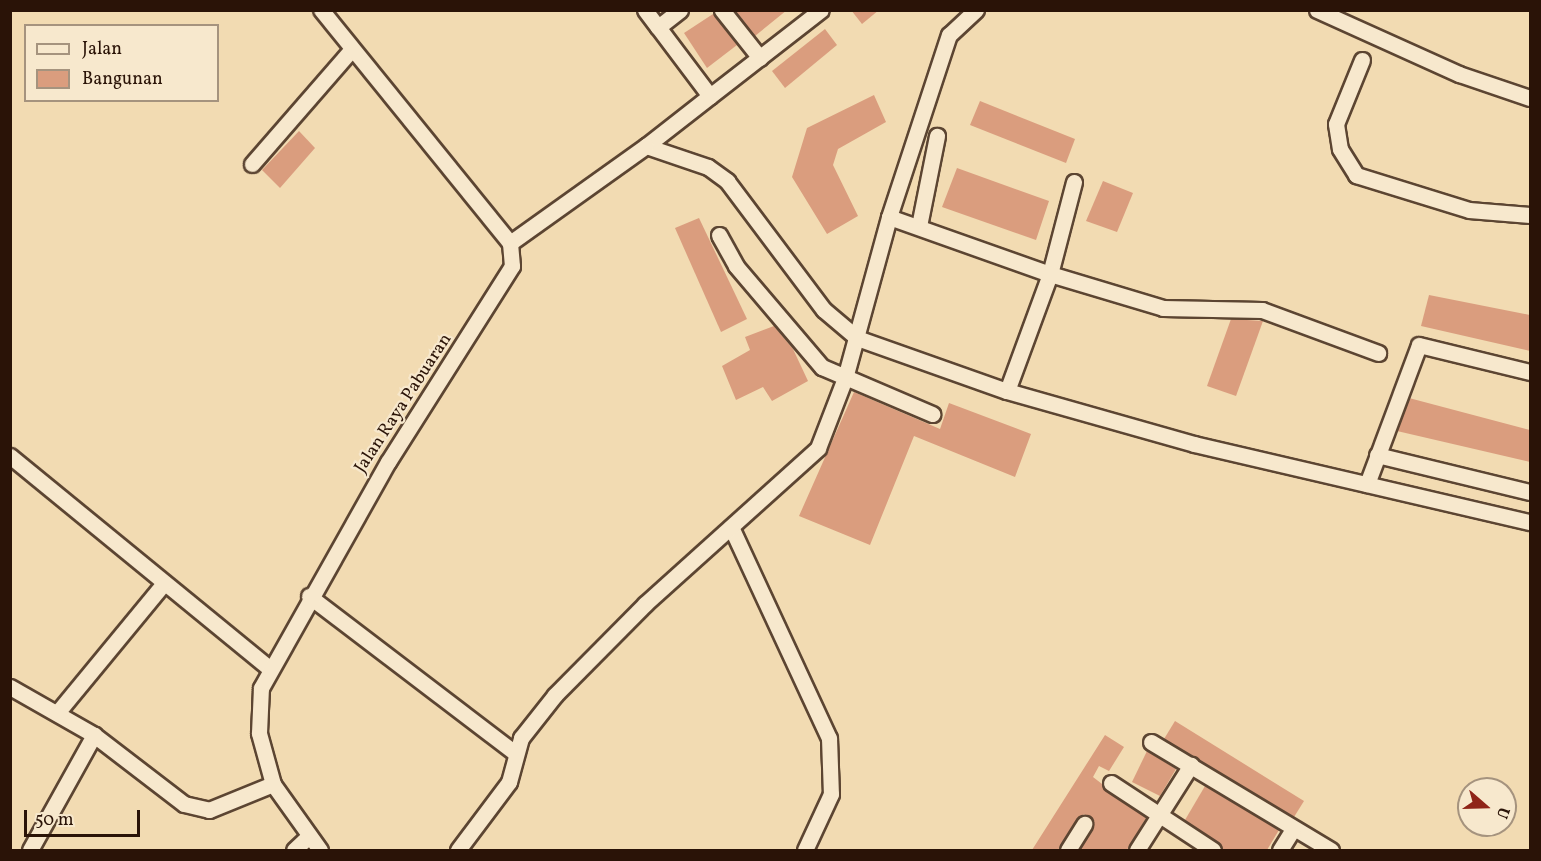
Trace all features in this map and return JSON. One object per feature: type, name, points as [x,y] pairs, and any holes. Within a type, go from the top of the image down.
[{"type":"street","points":[[321,10],[510,243],[646,146],[821,10]]},
{"type":"street","points":[[645,10],[710,96]]},
{"type":"street","points":[[658,27],[680,10]]},
{"type":"street","points":[[722,10],[760,58]]},
{"type":"street","points":[[1317,10],[1459,74],[1530,98]]},
{"type":"street","points":[[458,850],[509,782],[514,752],[555,695],[731,527],[818,448],[845,378],[889,217],[949,35],[965,13]]},
{"type":"street","points":[[252,164],[352,49]]},
{"type":"street","points":[[1362,60],[1336,124],[1340,149],[1356,175],[1469,210],[1530,215]]},
{"type":"street","points":[[919,226],[938,136]]},
{"type":"street","points":[[646,146],[708,166],[728,181],[824,310],[857,338],[1007,391],[1194,444],[1530,522]]},
{"type":"street","points":[[1007,391],[1050,274],[1074,182]]},
{"type":"street","points":[[889,217],[1050,274],[1163,308],[1262,310],[1378,353]]},
{"type":"street","points":[[719,235],[736,266],[822,367],[932,414]]},
{"type":"street","name":"Jalan Raya Pabuaran","points":[[320,850],[308,837],[273,784],[258,716],[268,667],[388,462],[509,279],[510,243]]},
{"type":"street","points":[[1367,484],[1419,345],[1530,372]]},
{"type":"street","points":[[1377,455],[1530,492]]},
{"type":"street","points":[[10,456],[268,667]]},
{"type":"street","points":[[731,527],[829,738],[831,794],[805,850]]},
{"type":"street","points":[[57,713],[164,583]]},
{"type":"street","points":[[309,597],[514,752]]},
{"type":"street","points":[[10,687],[94,735],[184,804],[202,809],[273,784]]},
{"type":"street","points":[[30,850],[94,735]]},
{"type":"street","points":[[1151,742],[1331,850]]},
{"type":"street","points":[[1137,850],[1191,765]]},
{"type":"street","points":[[1111,783],[1211,850]]},
{"type":"street","points":[[1068,850],[1084,824]]},
{"type":"street","points":[[1280,850],[1293,829]]},
{"type":"street","points":[[294,850],[308,837]]},
{"type":"building","points":[[735,10],[787,10],[755,36]]},
{"type":"building","points":[[851,10],[879,10],[862,24]]},
{"type":"building","points":[[713,14],[737,45],[707,68],[684,33]]},
{"type":"building","points":[[825,29],[837,45],[785,88],[772,71]]},
{"type":"building","points":[[874,95],[886,122],[838,149],[833,165],[858,216],[827,234],[792,177],[807,128]]},
{"type":"building","points":[[980,101],[1075,139],[1066,163],[970,125]]},
{"type":"building","points":[[299,131],[315,148],[280,188],[262,170]]},
{"type":"building","points":[[957,168],[1049,201],[1036,240],[942,207]]},
{"type":"building","points":[[1103,181],[1133,193],[1117,232],[1086,221]]},
{"type":"building","points":[[699,218],[747,319],[721,332],[675,228]]},
{"type":"building","points":[[1429,295],[1530,315],[1530,351],[1421,326]]},
{"type":"building","points":[[1231,319],[1263,321],[1236,396],[1207,386]]},
{"type":"building","points":[[774,326],[793,349],[808,381],[772,401],[763,387],[736,400],[722,366],[750,350],[745,337]]},
{"type":"building","points":[[854,392],[940,429],[949,403],[1031,434],[1015,477],[914,436],[870,545],[799,516]]},
{"type":"building","points":[[1409,398],[1530,430],[1530,462],[1397,431]]},
{"type":"building","points":[[1175,721],[1304,801],[1294,817],[1164,739]]},
{"type":"building","points":[[1105,735],[1124,747],[1109,771],[1099,766],[1093,777],[1146,818],[1127,850],[1079,850],[1094,825],[1084,814],[1058,850],[1032,850]]},
{"type":"building","points":[[1147,751],[1176,769],[1160,796],[1132,782]]},
{"type":"building","points":[[1205,786],[1279,830],[1267,850],[1223,850],[1185,820]]}]
